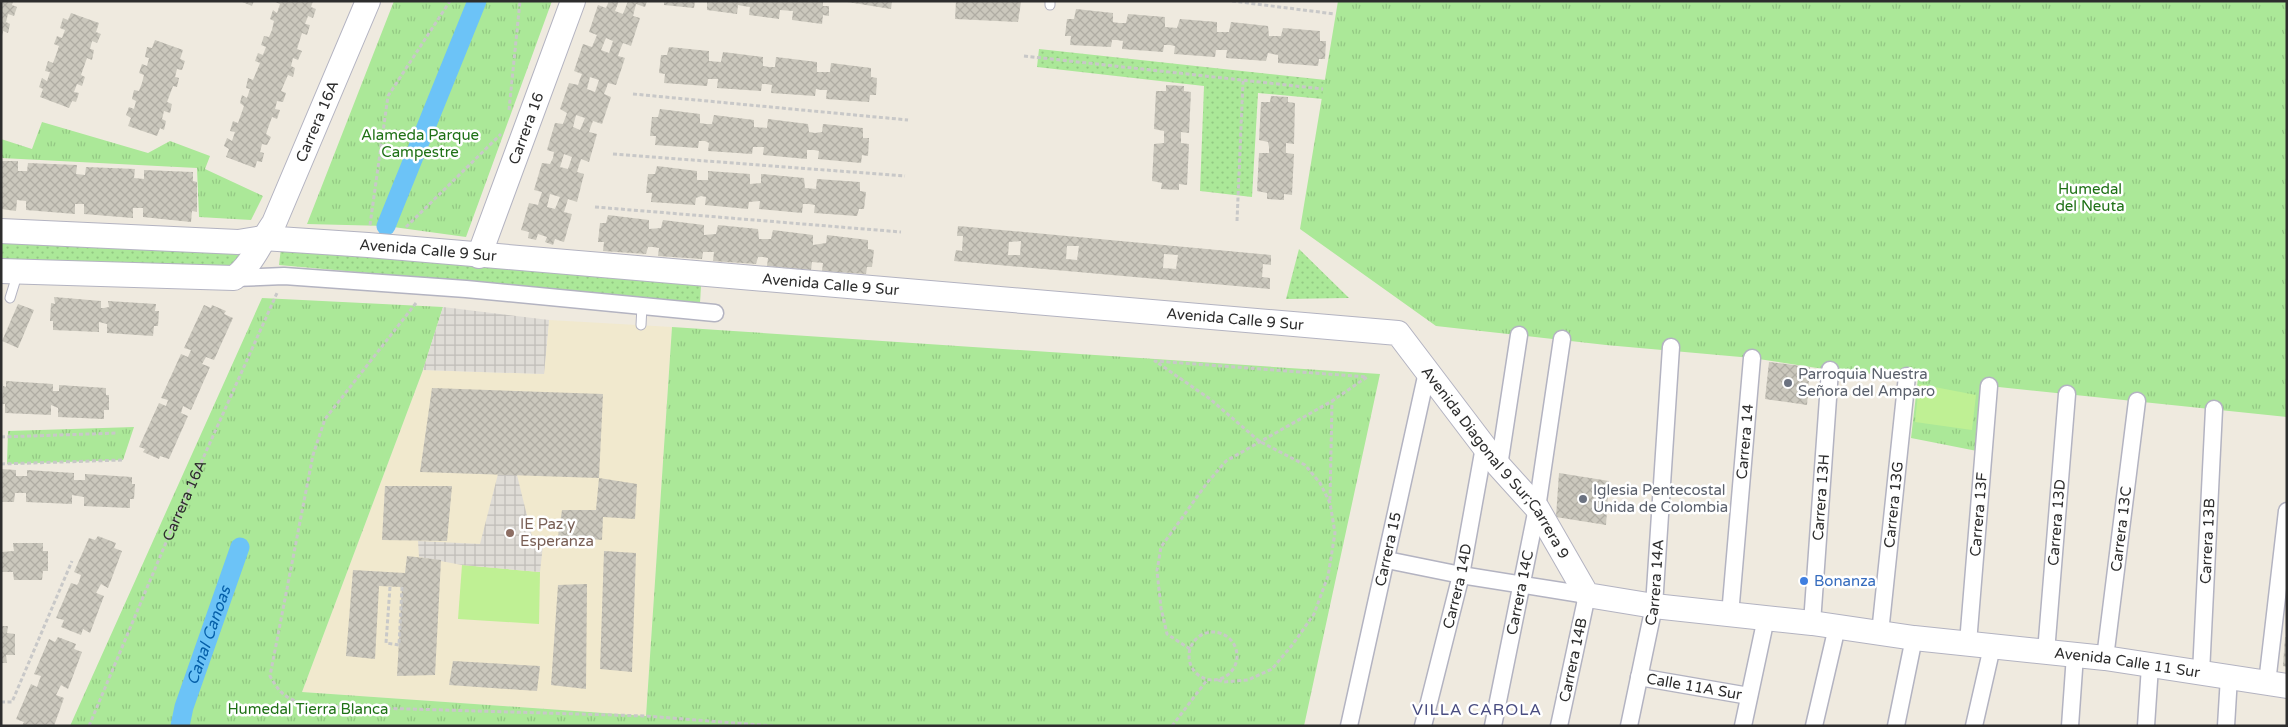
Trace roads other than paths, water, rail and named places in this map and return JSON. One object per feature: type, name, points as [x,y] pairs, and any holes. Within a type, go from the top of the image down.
[{"type":"street","name":"Carrera 16A","points":[[263,238],[274,223],[368,1]]},
{"type":"street","name":"Carrera 16","points":[[479,256],[573,1]]},
{"type":"street","name":"Avenida Calle 9 Sur","points":[[1,231],[238,242],[263,238],[368,245],[1398,334]]},
{"type":"street","points":[[234,278],[245,270],[263,238]]},
{"type":"street","points":[[10,271],[234,278],[284,276],[714,313]]},
{"type":"street","name":"Avenida Diagonal 9 Sur;Carrera 9","points":[[1398,334],[1484,446],[1537,508],[1587,595]]},
{"type":"street","points":[[1500,466],[1520,335]]},
{"type":"street","name":"Carrera 14C","points":[[1492,726],[1537,508],[1562,340]]},
{"type":"street","name":"Carrera 14A","points":[[1629,726],[1654,606],[1670,347]]},
{"type":"street","name":"Carrera 14","points":[[1730,614],[1752,358]]},
{"type":"street","name":"Carrera 13H","points":[[1812,623],[1830,370]]},
{"type":"street","name":"Carrera 15","points":[[1349,726],[1427,372]]},
{"type":"street","name":"Carrera 13G","points":[[1880,633],[1907,376]]},
{"type":"street","name":"Carrera 13F","points":[[1968,643],[1989,386]]},
{"type":"street","name":"Carrera 13D","points":[[2046,652],[2067,394]]},
{"type":"street","name":"Carrera 13C","points":[[2105,658],[2137,401]]},
{"type":"street","name":"Carrera 13B","points":[[2201,673],[2214,409]]},
{"type":"street","name":"Carrera 14D","points":[[1423,726],[1461,575],[1484,446]]},
{"type":"street","points":[[2277,685],[2287,511]]},
{"type":"street","points":[[1387,560],[1461,575],[1587,595]]},
{"type":"street","name":"Avenida Calle 11 Sur","points":[[1587,595],[1654,606],[1837,626],[1914,638],[2105,658],[2277,685]]},
{"type":"street","name":"Carrera 14B","points":[[1558,726],[1587,595]]},
{"type":"street","points":[[1743,726],[1766,618]]},
{"type":"street","points":[[1814,726],[1837,626]]},
{"type":"street","points":[[1896,726],[1914,638]]},
{"type":"street","points":[[1974,726],[1992,647]]},
{"type":"street","points":[[2070,726],[2075,655]]},
{"type":"street","points":[[2146,726],[2150,666]]},
{"type":"street","name":"Calle 11A Sur","points":[[1638,677],[1749,696]]},
{"type":"street","points":[[2226,726],[2229,677]]},
{"type":"lane","points":[[10,271],[10,298]]},
{"type":"lane","points":[[641,325],[642,306]]},
{"type":"waterway","name":"Canal Canoas","points":[[386,226],[477,1]]},
{"type":"waterway","name":"Canal Canoas","points":[[180,726],[184,707],[240,547]]},
{"type":"place","name":"Parroquia Nuestra Señora del Amparo","points":[[1788,383]]},
{"type":"place","name":"Iglesia Pentecostal Unida de Colombia","points":[[1583,499]]},
{"type":"place","name":"IE Paz y Esperanza","points":[[510,533]]},
{"type":"place","name":"Bonanza","points":[[1804,581]]},
{"type":"district","name":"VILLA CAROLA","points":[[1477,710]]},
{"type":"park label","name":"Alameda Parque Campestre","points":[[420,144]]},
{"type":"park label","name":"Humedal del Neuta","points":[[2090,198]]},
{"type":"park label","name":"Humedal Tierra Blanca","points":[[308,709]]}]
